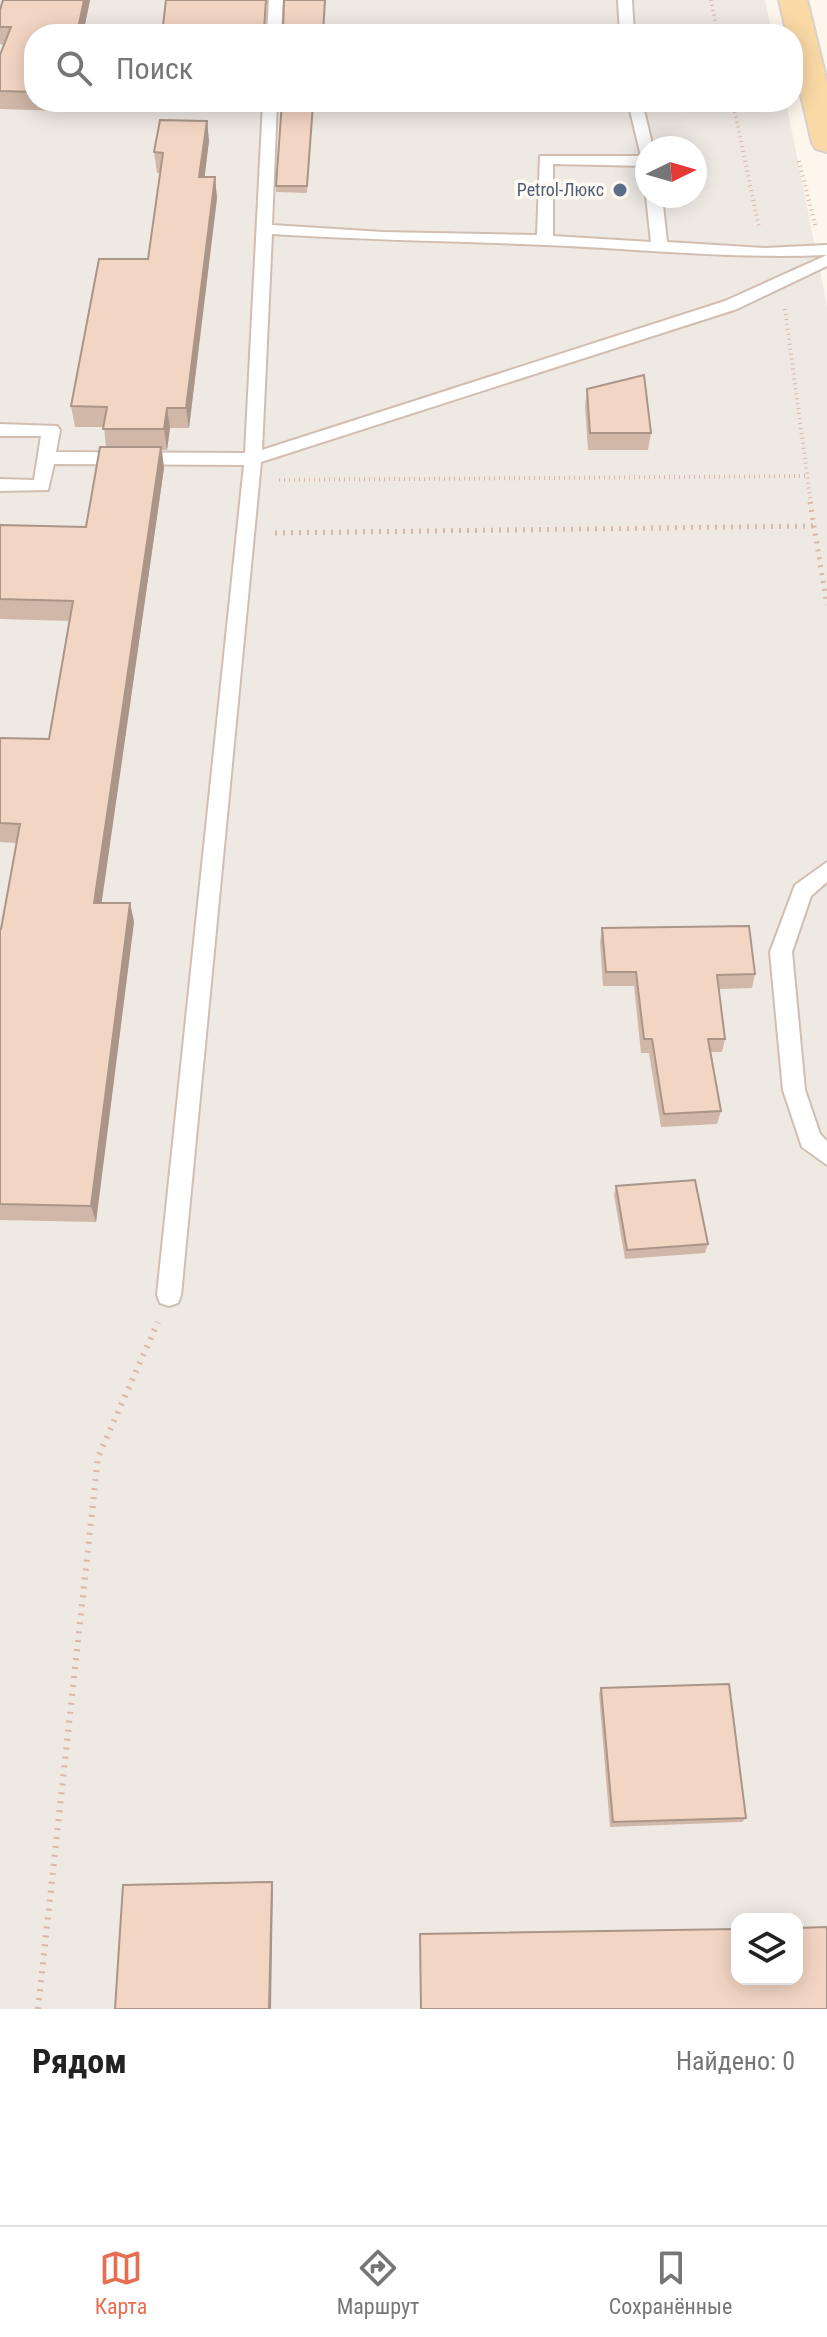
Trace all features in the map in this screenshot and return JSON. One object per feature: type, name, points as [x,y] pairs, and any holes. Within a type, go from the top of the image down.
[{"type":"main road","points":[[793,0],[799,24]]},
{"type":"main road","points":[[803,42],[827,143]]},
{"type":"lane","points":[[275,24],[276,0]]},
{"type":"lane","points":[[625,0],[626,24]]},
{"type":"lane","points":[[169,1295],[252,470],[269,112]]},
{"type":"lane","points":[[637,112],[643,136]]},
{"type":"lane","points":[[545,240],[545,159],[635,161]]},
{"type":"lane","points":[[655,208],[660,247]]},
{"type":"lane","points":[[263,229],[383,237],[545,240],[765,253],[825,253]]},
{"type":"lane","points":[[47,458],[252,470],[731,305],[781,283],[825,253]]},
{"type":"lane","points":[[0,430],[51,430],[42,486],[0,485]]},
{"type":"lane","points":[[827,870],[802,891],[781,952],[794,1090],[810,1140],[827,1155]]},
{"type":"path","points":[[711,0],[716,24]]},
{"type":"path","points":[[735,112],[765,253]]},
{"type":"path","points":[[799,161],[825,253]]},
{"type":"path","points":[[781,283],[806,476],[827,605]]},
{"type":"path","points":[[252,470],[806,476]]},
{"type":"path","points":[[246,533],[814,526]]},
{"type":"path","points":[[38,2009],[98,1457],[169,1295]]},
{"type":"shaded area","points":[[0,0],[765,0],[770,24],[24,24],[24,112],[788,112],[827,306],[827,2009],[0,2009]]},
{"type":"building","points":[[3,0],[84,0],[79,24],[24,24],[24,92],[0,91],[0,55],[11,27],[0,27]]},
{"type":"building","points":[[166,0],[266,0],[264,24],[163,24]]},
{"type":"building","points":[[284,0],[325,0],[324,24],[283,24]]},
{"type":"building","points":[[281,112],[312,112],[307,186],[276,186]]},
{"type":"building","points":[[160,120],[207,121],[199,177],[215,177],[186,408],[167,408],[164,429],[103,429],[107,407],[71,406],[99,259],[148,259],[163,153],[154,152]]},
{"type":"building","points":[[644,375],[651,433],[590,433],[587,389]]},
{"type":"building","points":[[100,447],[161,447],[94,903],[130,903],[91,1206],[0,1204],[0,929],[20,824],[0,823],[0,738],[49,739],[73,601],[0,599],[0,525],[86,527]]},
{"type":"building","points":[[749,926],[755,974],[717,975],[725,1039],[708,1039],[721,1111],[664,1114],[652,1039],[644,1039],[636,972],[606,972],[602,928]]},
{"type":"building","points":[[695,1180],[708,1244],[627,1250],[616,1186]]},
{"type":"building","points":[[729,1684],[746,1818],[613,1822],[601,1688]]},
{"type":"building","points":[[272,1882],[269,2009],[115,2009],[123,1885]]},
{"type":"building","points":[[827,1927],[827,2009],[421,2009],[420,1934],[731,1929],[731,1985],[803,1985],[803,1928]]},
{"type":"place","name":"Petrol-Люкс","points":[[620,190]]}]
